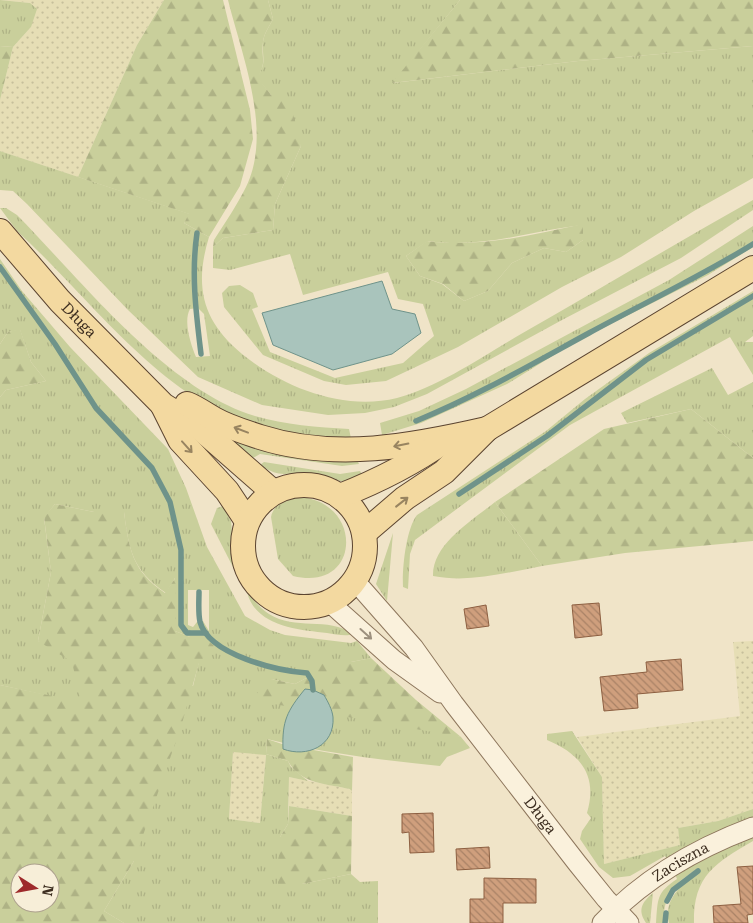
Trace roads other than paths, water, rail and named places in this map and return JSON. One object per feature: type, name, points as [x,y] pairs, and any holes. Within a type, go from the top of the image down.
[{"type":"main road","name":"Długa","points":[[0,231],[66,308],[145,388],[163,405],[200,428],[272,491]]},
{"type":"main road","points":[[364,533],[405,498],[444,472],[487,429],[753,268]]},
{"type":"main road","points":[[145,388],[196,407],[238,429],[278,442],[309,448],[337,451],[368,449],[449,438],[487,429]]},
{"type":"main road","name":"Długa","points":[[163,405],[180,440],[227,491],[247,521]]},
{"type":"main road","points":[[340,496],[379,481],[422,457],[449,438]]},
{"type":"main road","points":[[305,484],[324,487],[340,496],[360,518],[364,533],[365,550],[362,566],[355,581],[343,593],[329,602],[311,607],[292,606],[274,600],[259,588],[249,573],[243,555],[243,536],[247,521],[258,504],[272,491],[305,484]]},
{"type":"street","name":"Długa","points":[[355,581],[414,648],[608,916],[629,923]]},
{"type":"street","name":"Długa","points":[[329,602],[394,660],[454,704]]},
{"type":"street","name":"Zaciszna","points":[[608,916],[662,873],[717,842],[753,827]]},
{"type":"water","points":[[382,281],[392,309],[415,314],[421,333],[392,354],[333,370],[273,345],[262,313]]},
{"type":"water","points":[[305,689],[324,695],[327,700],[333,717],[329,736],[318,747],[310,750],[301,752],[283,749],[283,731],[287,717]]},
{"type":"waterway","points":[[197,233],[194,278],[201,354]]},
{"type":"waterway","points":[[416,421],[504,379],[692,279],[753,244]]},
{"type":"waterway","points":[[0,267],[55,344],[96,408],[152,468],[170,502],[181,550],[181,625],[187,633],[206,633]]},
{"type":"waterway","points":[[459,494],[547,436],[646,360],[753,296]]},
{"type":"waterway","points":[[199,592],[200,622],[206,634],[216,644],[230,652],[263,665],[307,673],[312,681],[313,690]]},
{"type":"waterway","points":[[667,901],[673,890],[698,871]]},
{"type":"waterway","points":[[665,923],[666,913]]}]
